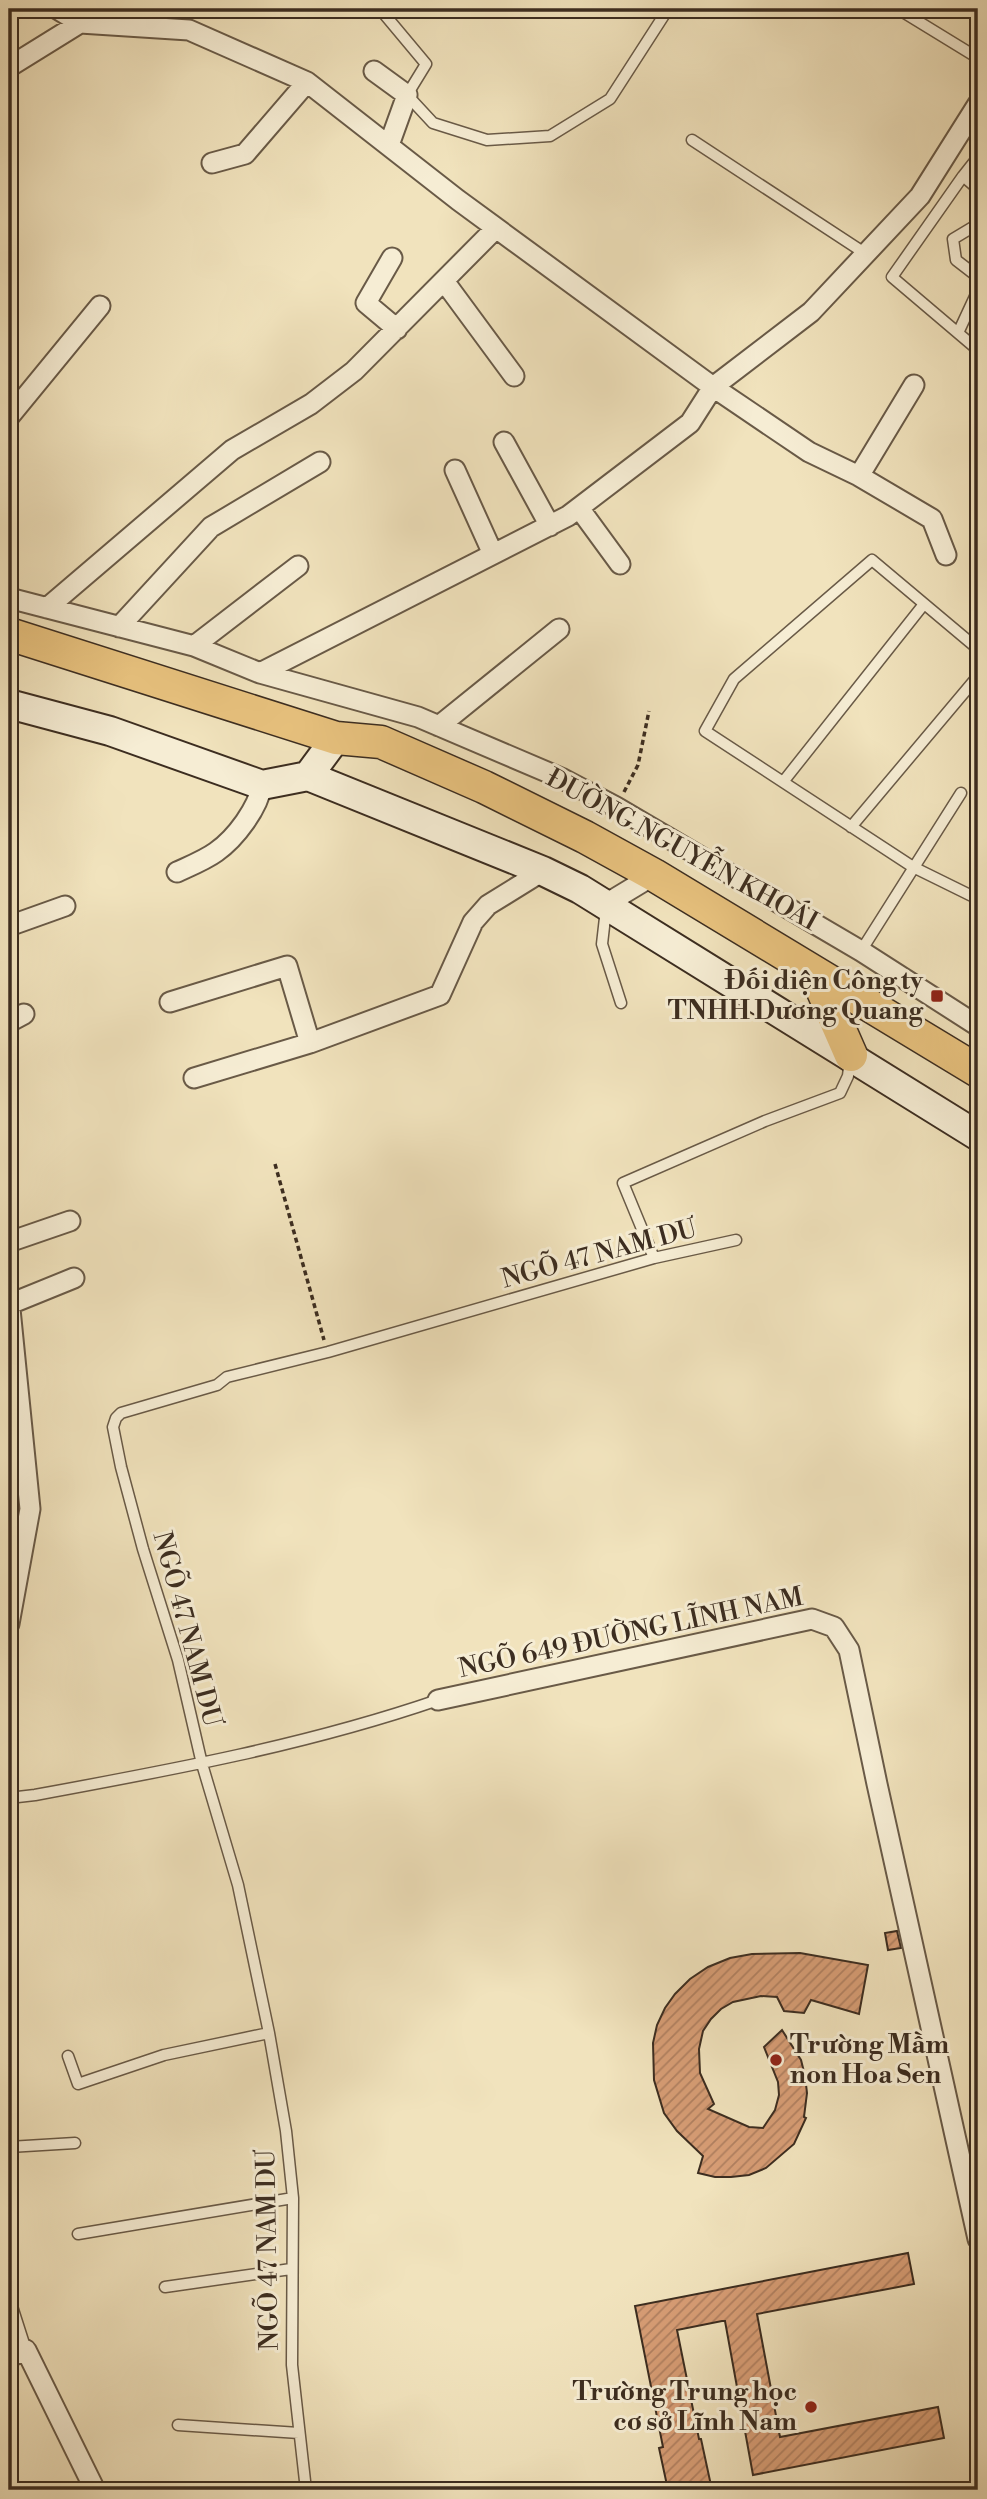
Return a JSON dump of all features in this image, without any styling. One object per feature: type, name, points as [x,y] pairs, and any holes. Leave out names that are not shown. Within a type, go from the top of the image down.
[{"type":"main road","name":"ĐƯỜNG NGUYỄN KHOÁI","points":[[9,634],[336,738],[381,742],[484,786],[585,837],[654,876],[978,1071]]},
{"type":"main road","points":[[815,973],[851,1055]]},
{"type":"street","points":[[57,9],[80,23],[189,30],[307,82],[496,228],[713,387],[809,452],[859,476],[932,519],[946,555]]},
{"type":"street","points":[[9,67],[80,23],[95,9]]},
{"type":"street","points":[[374,71],[407,95],[389,145]]},
{"type":"street","points":[[212,163],[245,153],[307,82]]},
{"type":"street","points":[[260,673],[550,526],[579,508],[690,423],[713,387],[811,313],[920,196],[978,104]]},
{"type":"street","points":[[47,608],[232,450],[311,404],[354,371],[496,228]]},
{"type":"street","points":[[392,258],[366,303],[397,329]]},
{"type":"street","points":[[444,281],[514,376]]},
{"type":"street","points":[[10,411],[100,306]]},
{"type":"street","points":[[859,476],[914,385]]},
{"type":"street","points":[[504,442],[550,526]]},
{"type":"street","points":[[119,627],[211,527],[320,462]]},
{"type":"street","points":[[455,470],[493,554]]},
{"type":"street","points":[[579,508],[620,564]]},
{"type":"street","points":[[194,646],[298,566]]},
{"type":"street","name":"ĐƯỜNG NGUYỄN KHOÁI","points":[[9,598],[194,646],[260,673],[418,717],[561,778],[616,807],[860,951],[978,1026]]},
{"type":"street","points":[[439,726],[559,629]]},
{"type":"street","points":[[9,704],[110,732],[262,785],[308,776],[543,871],[606,904],[978,1136]]},
{"type":"street","points":[[308,776],[336,738]]},
{"type":"street","points":[[177,872],[217,851],[244,822],[260,799],[262,785]]},
{"type":"street","points":[[194,1078],[310,1043],[440,995],[473,922],[488,905],[543,871]]},
{"type":"street","points":[[606,904],[654,876]]},
{"type":"street","points":[[9,926],[65,906]]},
{"type":"street","points":[[170,1002],[287,966],[310,1043]]},
{"type":"street","points":[[9,1242],[70,1221]]},
{"type":"street","points":[[9,1624],[30,1509],[15,1410],[9,1301],[74,1278]]},
{"type":"street","name":"NGÕ 649 ĐƯỜNG LĨNH NAM","points":[[438,1700],[812,1619],[834,1627],[849,1650],[978,2239]]},
{"type":"street","points":[[18,2353],[95,2490]]},
{"type":"lane","points":[[380,9],[426,64],[407,95],[433,124],[486,140],[550,136],[610,99],[668,9]]},
{"type":"lane","points":[[898,9],[978,58]]},
{"type":"lane","points":[[692,141],[866,254]]},
{"type":"lane","points":[[977,346],[892,277],[978,157]]},
{"type":"lane","points":[[963,176],[978,189]]},
{"type":"lane","points":[[978,224],[953,239],[956,260],[978,277]]},
{"type":"lane","points":[[958,333],[978,290]]},
{"type":"lane","points":[[978,649],[872,560],[734,680],[705,731],[914,867],[978,899]]},
{"type":"lane","points":[[783,782],[924,604]]},
{"type":"lane","points":[[851,827],[978,676]]},
{"type":"lane","points":[[860,951],[961,793]]},
{"type":"lane","points":[[606,904],[602,944],[621,1003]]},
{"type":"lane","points":[[654,1258],[623,1183],[765,1121],[840,1093],[848,1076],[851,1055]]},
{"type":"lane","name":"NGÕ 47 NAM DƯ","points":[[306,2490],[292,2365],[293,2198],[286,2131],[269,2033],[238,1885],[202,1764],[178,1660],[143,1549],[113,1427],[116,1418],[121,1413],[217,1385],[227,1377],[328,1352],[654,1258],[736,1240]]},
{"type":"lane","points":[[9,1798],[202,1764],[370,1723],[438,1700]]},
{"type":"lane","points":[[68,2056],[78,2084],[163,2055],[269,2033]]},
{"type":"lane","points":[[9,2147],[75,2143]]},
{"type":"lane","points":[[78,2234],[293,2198]]},
{"type":"lane","points":[[165,2287],[291,2269]]},
{"type":"lane","points":[[9,2297],[18,2353]]},
{"type":"lane","points":[[178,2425],[299,2433]]},
{"type":"path","points":[[616,807],[638,765],[649,711]]},
{"type":"path","points":[[275,1164],[328,1352]]},
{"type":"green space","points":[[9,1405],[21,1501],[9,1558]]},
{"type":"building","points":[[897,1931],[901,1948],[888,1950],[885,1933]]},
{"type":"building","points":[[800,1953],[868,1965],[859,2014],[811,2000],[804,2013],[784,2011],[777,1997],[761,1996],[733,2002],[721,2009],[703,2031],[699,2049],[700,2073],[714,2104],[708,2109],[749,2127],[763,2128],[775,2110],[779,2095],[778,2082],[764,2047],[782,2030],[801,2060],[807,2093],[806,2118],[794,2144],[766,2168],[749,2175],[731,2177],[698,2173],[703,2156],[677,2131],[664,2113],[654,2080],[653,2043],[657,2025],[675,1994],[690,1979],[708,1967],[730,1958],[752,1954]]},
{"type":"building","points":[[908,2253],[914,2284],[757,2314],[780,2437],[938,2407],[944,2438],[753,2475],[725,2321],[722,2321],[677,2330],[712,2490],[668,2490],[659,2448],[663,2447],[635,2306]]},
{"type":"place","name":"Đối diện Công ty TNHH Dương Quang","points":[[937,996]]},
{"type":"place","name":"Trường Mầm non Hoa Sen","points":[[776,2060]]},
{"type":"place","name":"Trường Trung học cơ sở Lĩnh Nam","points":[[811,2407]]}]
